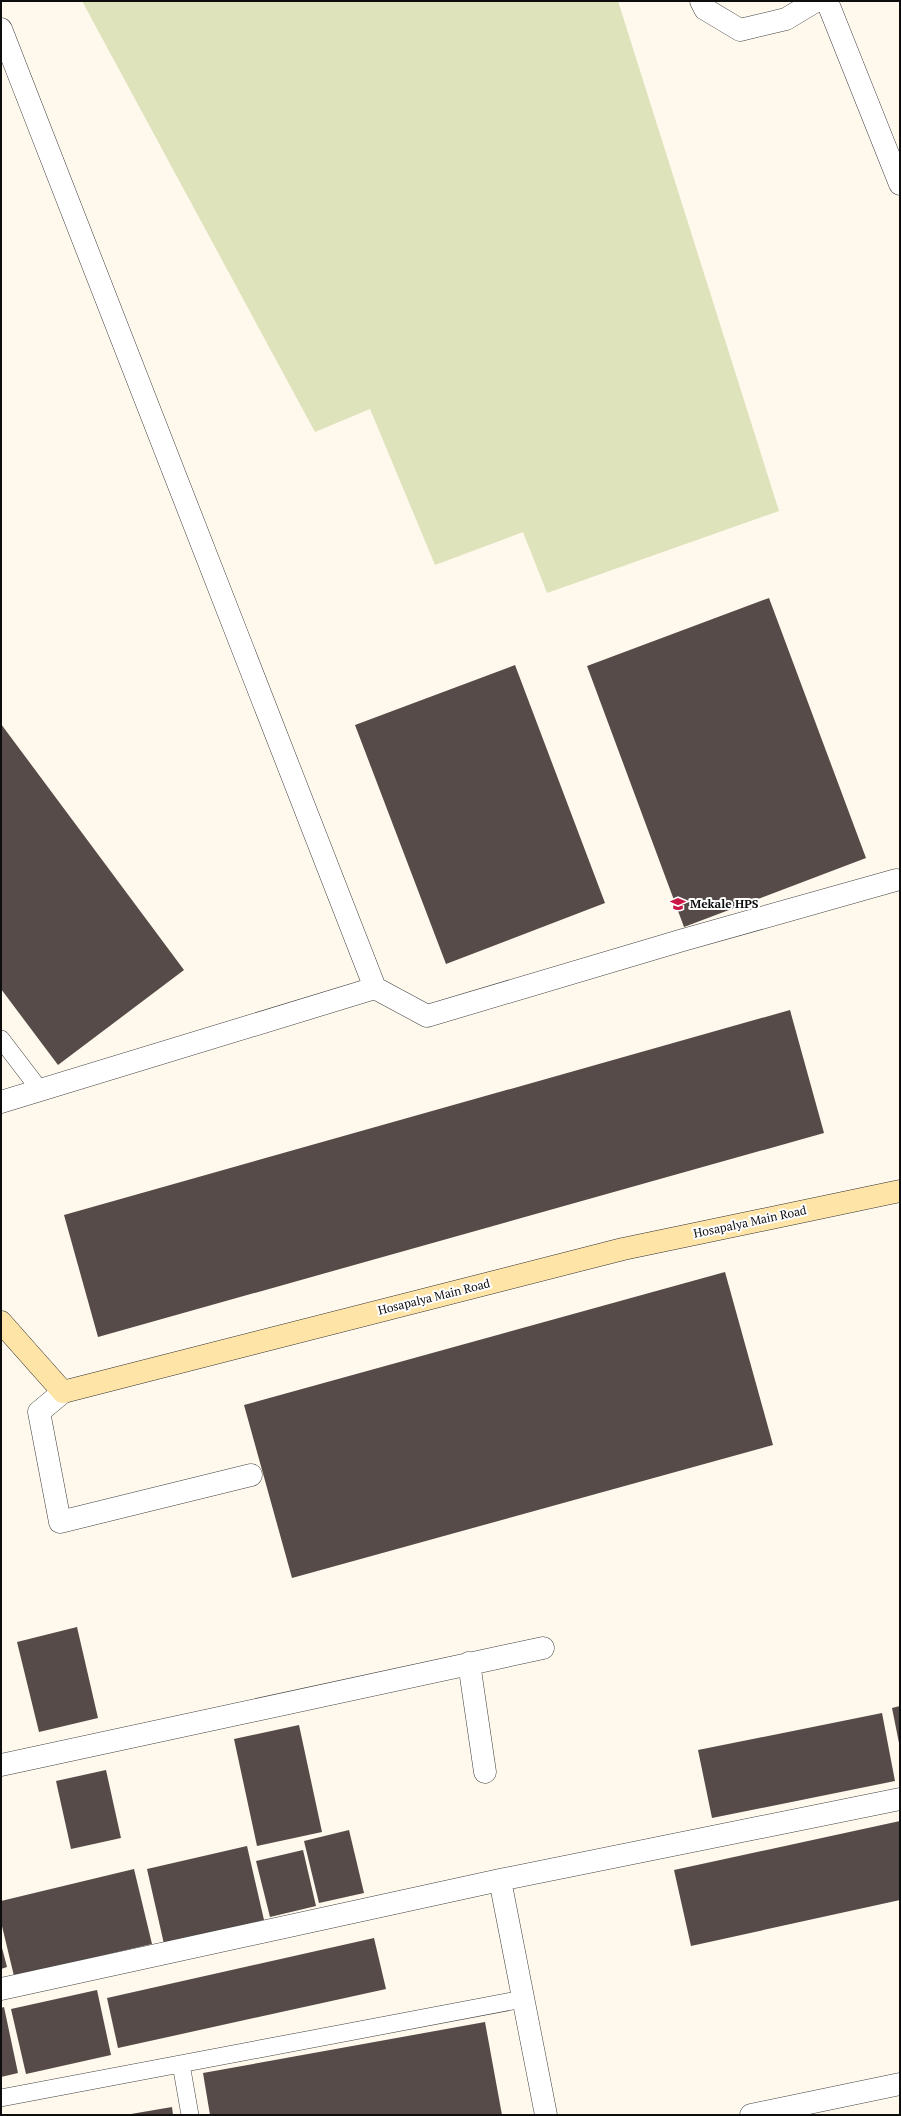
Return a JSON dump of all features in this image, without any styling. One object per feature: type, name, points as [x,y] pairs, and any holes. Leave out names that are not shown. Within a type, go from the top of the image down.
[{"type":"street","points":[[701,1],[705,9],[740,30],[786,19],[816,1]]},
{"type":"street","points":[[827,1],[900,184]]},
{"type":"street","points":[[1,29],[375,988],[427,1016],[683,940],[896,880]]},
{"type":"street","points":[[1,1102],[375,988]]},
{"type":"street","name":"Hosapalya Main Road","points":[[63,1392],[623,1249],[900,1191]]},
{"type":"street","points":[[1,1322],[63,1392],[39,1412],[60,1522],[251,1475]]},
{"type":"street","points":[[1,1765],[543,1648]]},
{"type":"street","points":[[469,1663],[485,1772]]},
{"type":"street","points":[[1,1989],[500,1880],[900,1799]]},
{"type":"street","points":[[500,1880],[546,2115]]},
{"type":"street","points":[[751,2115],[900,2084]]},
{"type":"lane","points":[[1,1039],[40,1090]]},
{"type":"lane","points":[[1,2098],[523,1999]]},
{"type":"lane","points":[[181,2064],[190,2115]]},
{"type":"green space","points":[[82,1],[618,1],[779,511],[547,593],[523,532],[435,565],[370,409],[315,432]]},
{"type":"building","points":[[769,598],[866,858],[684,927],[587,666]]},
{"type":"building","points":[[515,665],[605,903],[446,964],[355,725]]},
{"type":"building","points":[[1,724],[184,970],[58,1065],[1,989]]},
{"type":"building","points":[[790,1010],[824,1133],[98,1337],[64,1215]]},
{"type":"building","points":[[725,1272],[773,1445],[292,1578],[244,1405]]},
{"type":"building","points":[[77,1627],[98,1718],[39,1732],[17,1642]]},
{"type":"building","points":[[900,1706],[900,1743],[899,1743],[892,1708]]},
{"type":"building","points":[[882,1713],[895,1781],[712,1818],[698,1750]]},
{"type":"building","points":[[299,1725],[322,1832],[257,1846],[234,1739]]},
{"type":"building","points":[[106,1770],[121,1838],[71,1849],[56,1781]]},
{"type":"building","points":[[900,1821],[900,1900],[691,1946],[674,1870]]},
{"type":"building","points":[[349,1830],[364,1893],[319,1903],[304,1841]]},
{"type":"building","points":[[247,1846],[264,1920],[164,1944],[147,1869]]},
{"type":"building","points":[[303,1850],[316,1906],[270,1917],[256,1861]]},
{"type":"building","points":[[134,1869],[152,1944],[14,1976],[1,1922],[1,1901]]},
{"type":"building","points":[[374,1938],[386,1989],[118,2048],[107,1998]]},
{"type":"building","points":[[1,1944],[7,1967],[1,1969]]},
{"type":"building","points":[[97,1990],[111,2055],[26,2074],[11,2009]]},
{"type":"building","points":[[4,2007],[18,2073],[1,2077],[1,2008]]},
{"type":"building","points":[[485,2022],[502,2115],[210,2115],[203,2073]]},
{"type":"building","points":[[172,2107],[173,2115],[131,2115],[131,2114]]},
{"type":"place","name":"Mekale HPS","points":[[678,904]]}]
